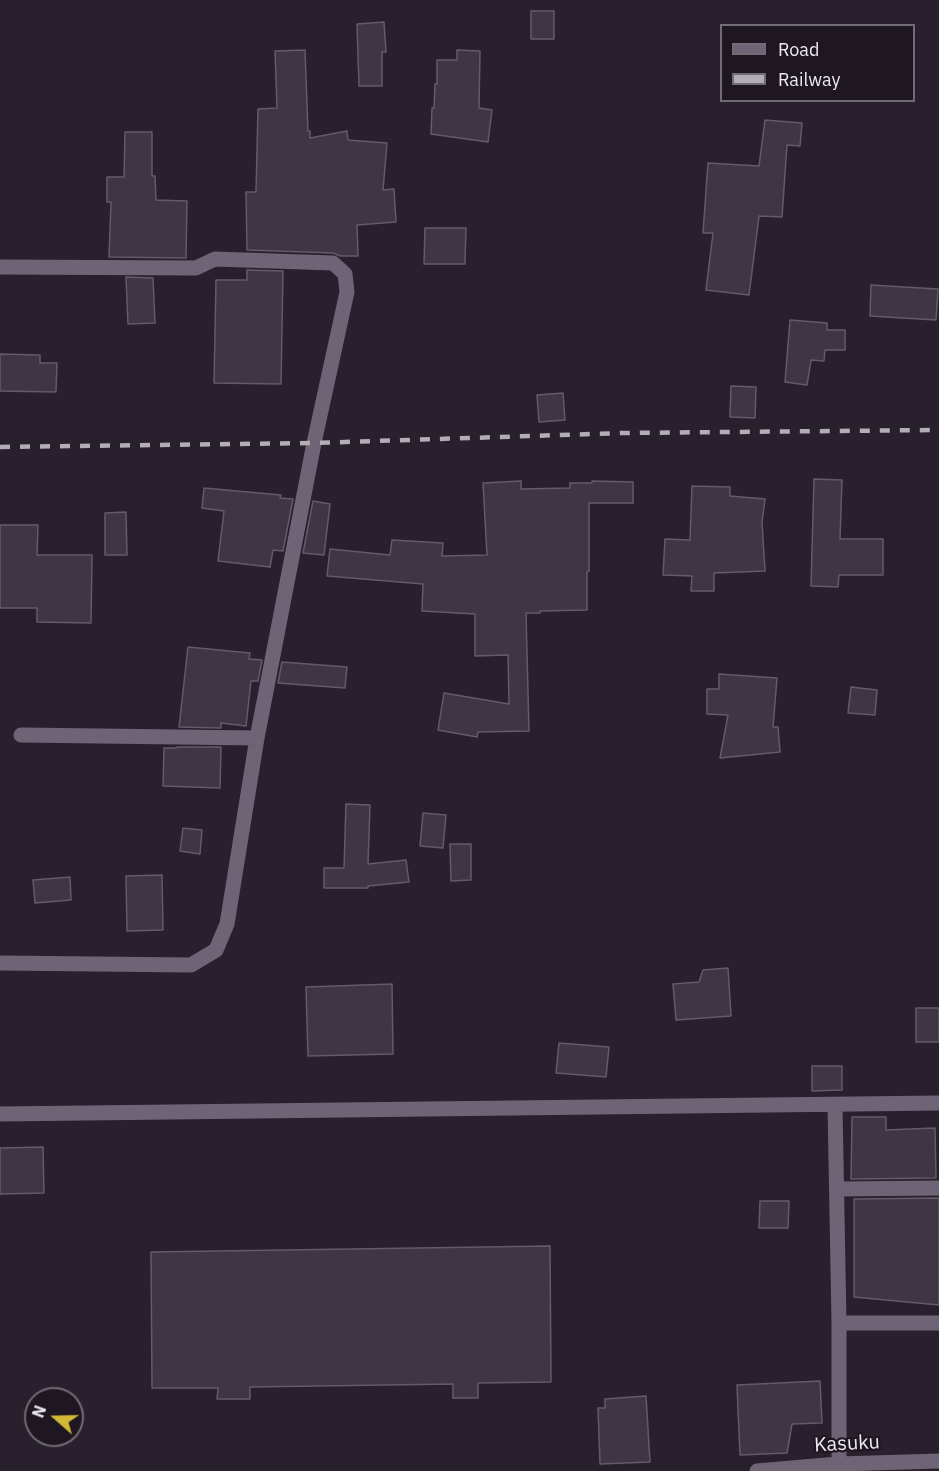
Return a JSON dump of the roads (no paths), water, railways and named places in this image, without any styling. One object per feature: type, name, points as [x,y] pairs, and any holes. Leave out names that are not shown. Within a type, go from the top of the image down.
[{"type":"street","points":[[0,267],[196,268],[215,259],[333,263],[345,274],[347,292],[314,442],[257,738],[226,924],[216,950],[191,965],[0,963]]},
{"type":"street","points":[[21,735],[257,738]]},
{"type":"street","points":[[0,1113],[939,1103]]},
{"type":"street","points":[[835,1105],[839,1323],[838,1468]]},
{"type":"street","points":[[837,1190],[939,1188]]},
{"type":"street","points":[[839,1323],[939,1323]]},
{"type":"street","name":"Kasuku","points":[[758,1471],[939,1461]]},
{"type":"railway","points":[[0,447],[314,443],[623,433],[939,430]]}]
